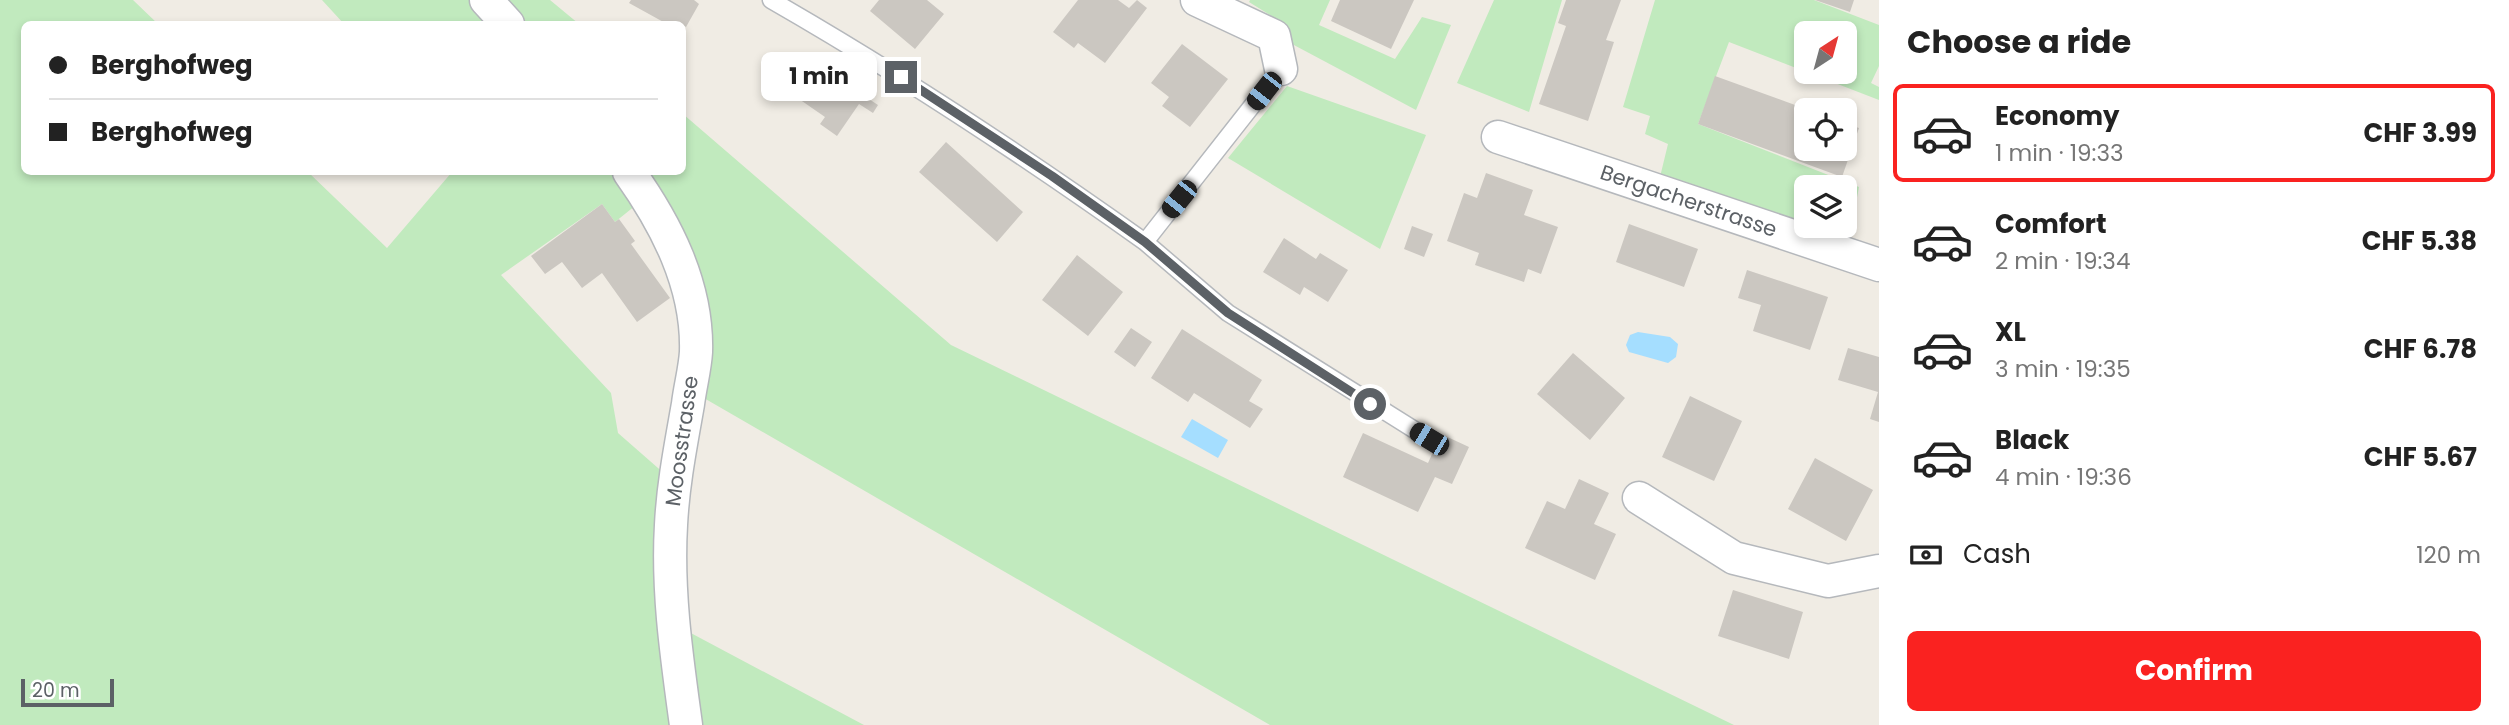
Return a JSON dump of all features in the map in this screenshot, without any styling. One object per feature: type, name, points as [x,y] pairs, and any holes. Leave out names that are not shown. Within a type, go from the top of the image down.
[{"type":"street","points":[[486,0],[505,21]]},
{"type":"street","points":[[1197,0],[1274,36],[1281,69]]},
{"type":"street","name":"Bergacherstrasse","points":[[1498,137],[1879,265]]},
{"type":"street","name":"Moosstrasse","points":[[630,175],[647,197],[671,240],[691,294],[696,351],[674,482],[670,526],[672,623],[686,725]]},
{"type":"street","points":[[1639,498],[1734,558],[1828,581],[1879,571]]},
{"type":"lane","points":[[771,0],[864,53],[1052,176],[1145,242],[1228,313],[1429,439]]},
{"type":"lane","points":[[1145,242],[1281,69]]},
{"type":"green space","points":[[0,0],[133,0],[155,21],[21,21],[21,175],[311,175],[387,248],[449,175],[686,175],[686,117],[951,345],[1734,725],[1270,725],[690,390],[696,351],[646,197],[615,222],[602,204],[501,275],[611,393],[618,433],[674,482],[672,623],[864,725],[0,725]]},
{"type":"green space","points":[[322,0],[550,0],[575,21],[341,21]]},
{"type":"green space","points":[[1330,0],[1319,25],[1395,59],[1422,17],[1451,25],[1416,110],[1292,44],[1286,25],[1249,2]]},
{"type":"green space","points":[[1494,0],[1562,0],[1529,112],[1457,83]]},
{"type":"green space","points":[[1655,0],[1814,0],[1879,25],[1879,66],[1871,83],[1879,87],[1879,100],[1838,84],[1857,84],[1857,21],[1794,21],[1794,67],[1729,42],[1698,124],[1828,175],[1794,175],[1794,225],[1660,177],[1668,144],[1645,134],[1650,116],[1623,107]]},
{"type":"green space","points":[[1287,86],[1426,135],[1380,249],[1228,158]]},
{"type":"green space","points":[[1831,238],[1849,238],[1848,244]]},
{"type":"water","points":[[1638,332],[1670,337],[1678,344],[1676,357],[1668,363],[1629,352],[1626,345],[1630,335]]},
{"type":"water","points":[[1192,419],[1228,440],[1218,458],[1181,437]]},
{"type":"building","points":[[631,0],[694,0],[699,4],[686,27],[686,21],[662,21],[629,3]]},
{"type":"building","points":[[879,0],[927,0],[944,14],[915,49],[870,11]]},
{"type":"building","points":[[1078,0],[1118,0],[1129,8],[1137,0],[1147,8],[1105,63],[1078,43],[1074,48],[1053,32]]},
{"type":"building","points":[[1340,0],[1414,0],[1391,49],[1331,21]]},
{"type":"building","points":[[1566,0],[1621,0],[1606,40],[1614,42],[1588,121],[1539,104],[1566,26],[1558,23]]},
{"type":"building","points":[[1815,0],[1854,0],[1850,12]]},
{"type":"building","points":[[1182,44],[1228,79],[1190,127],[1162,106],[1169,97],[1151,83]]},
{"type":"building","points":[[807,58],[878,105],[873,113],[859,104],[837,136],[820,124],[825,117],[786,90]]},
{"type":"building","points":[[1715,76],[1794,105],[1794,159],[1698,124]]},
{"type":"building","points":[[946,142],[1023,212],[997,242],[919,172]]},
{"type":"building","points":[[1799,161],[1848,161],[1843,175]]},
{"type":"building","points":[[1486,173],[1533,190],[1524,215],[1558,227],[1541,274],[1528,269],[1524,282],[1475,265],[1479,253],[1447,241],[1464,193],[1477,198]]},
{"type":"building","points":[[602,204],[615,222],[619,219],[635,241],[631,244],[670,298],[637,322],[602,273],[582,288],[562,262],[545,274],[531,256]]},
{"type":"building","points":[[1629,224],[1698,249],[1684,287],[1616,262]]},
{"type":"building","points":[[1412,226],[1433,234],[1424,257],[1404,249]]},
{"type":"building","points":[[1284,238],[1316,259],[1320,253],[1348,270],[1328,302],[1304,287],[1300,295],[1263,272]]},
{"type":"building","points":[[1077,255],[1123,292],[1088,336],[1042,300]]},
{"type":"building","points":[[1747,270],[1828,297],[1810,350],[1753,331],[1761,305],[1738,298]]},
{"type":"building","points":[[1131,328],[1152,342],[1135,367],[1114,352]]},
{"type":"building","points":[[1182,329],[1262,380],[1249,401],[1263,409],[1250,428],[1194,393],[1188,402],[1151,378]]},
{"type":"building","points":[[1848,348],[1879,357],[1879,422],[1870,419],[1878,392],[1838,380]]},
{"type":"building","points":[[1573,353],[1625,398],[1590,440],[1537,394]]},
{"type":"building","points":[[1690,396],[1742,421],[1714,481],[1662,457]]},
{"type":"building","points":[[1363,433],[1428,463],[1441,434],[1469,447],[1452,484],[1435,477],[1418,512],[1343,477]]},
{"type":"building","points":[[1815,458],[1873,490],[1846,541],[1788,509]]},
{"type":"building","points":[[1579,479],[1609,493],[1594,524],[1616,534],[1595,580],[1525,548],[1547,501],[1565,509]]},
{"type":"building","points":[[1733,590],[1803,612],[1789,659],[1718,636]]},
{"type":"route","points":[[901,77],[1052,176],[1145,242],[1228,313],[1370,404]]}]
